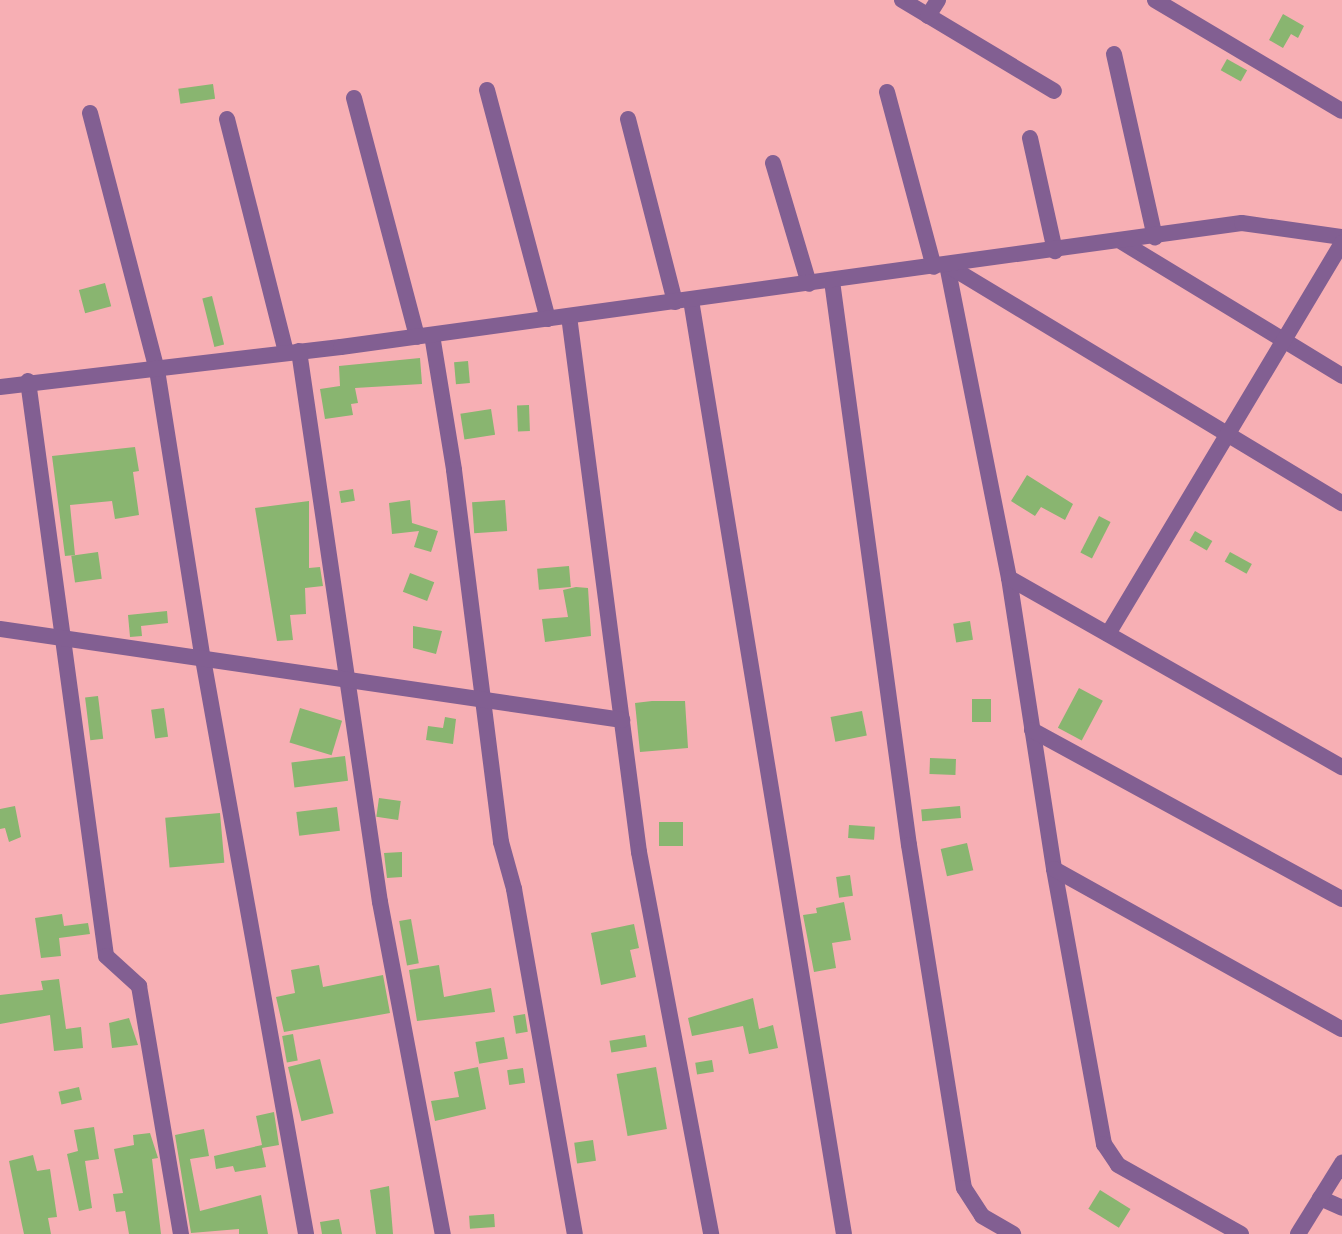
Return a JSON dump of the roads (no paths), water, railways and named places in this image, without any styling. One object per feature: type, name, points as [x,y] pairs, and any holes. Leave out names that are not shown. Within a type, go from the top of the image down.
[{"type":"street","points":[[902,0],[1054,91]]},
{"type":"street","points":[[928,16],[938,0]]},
{"type":"street","points":[[1155,0],[1342,111]]},
{"type":"street","points":[[1114,54],[1155,237]]},
{"type":"street","points":[[487,90],[548,319]]},
{"type":"street","points":[[887,92],[941,266],[1009,578],[1095,1113],[1104,1143],[1118,1165],[1241,1234]]},
{"type":"street","points":[[354,98],[424,336],[484,703],[501,842],[514,889],[575,1234]]},
{"type":"street","points":[[90,113],[157,370],[203,659],[306,1234]]},
{"type":"street","points":[[227,119],[292,352],[349,681],[380,902],[443,1234]]},
{"type":"street","points":[[628,119],[683,301],[844,1234]]},
{"type":"street","points":[[1030,138],[1055,251]]},
{"type":"street","points":[[773,163],[809,284]]},
{"type":"street","points":[[0,387],[27,381],[157,370],[424,336],[1122,242],[1241,223],[1342,240],[1285,341],[1108,634]]},
{"type":"street","points":[[1122,242],[1342,376]]},
{"type":"street","points":[[941,266],[1342,503]]},
{"type":"street","points":[[832,281],[909,845],[964,1188],[982,1216],[1013,1234]]},
{"type":"street","points":[[569,316],[639,852],[711,1234]]},
{"type":"street","points":[[27,381],[106,956],[139,986],[181,1234]]},
{"type":"street","points":[[1009,578],[1342,767]]},
{"type":"street","points":[[0,629],[484,703],[622,720]]},
{"type":"street","points":[[1032,730],[1342,899]]},
{"type":"street","points":[[1054,869],[1342,1029]]},
{"type":"street","points":[[1298,1234],[1342,1163]]},
{"type":"street","points":[[1321,1198],[1342,1208]]}]
